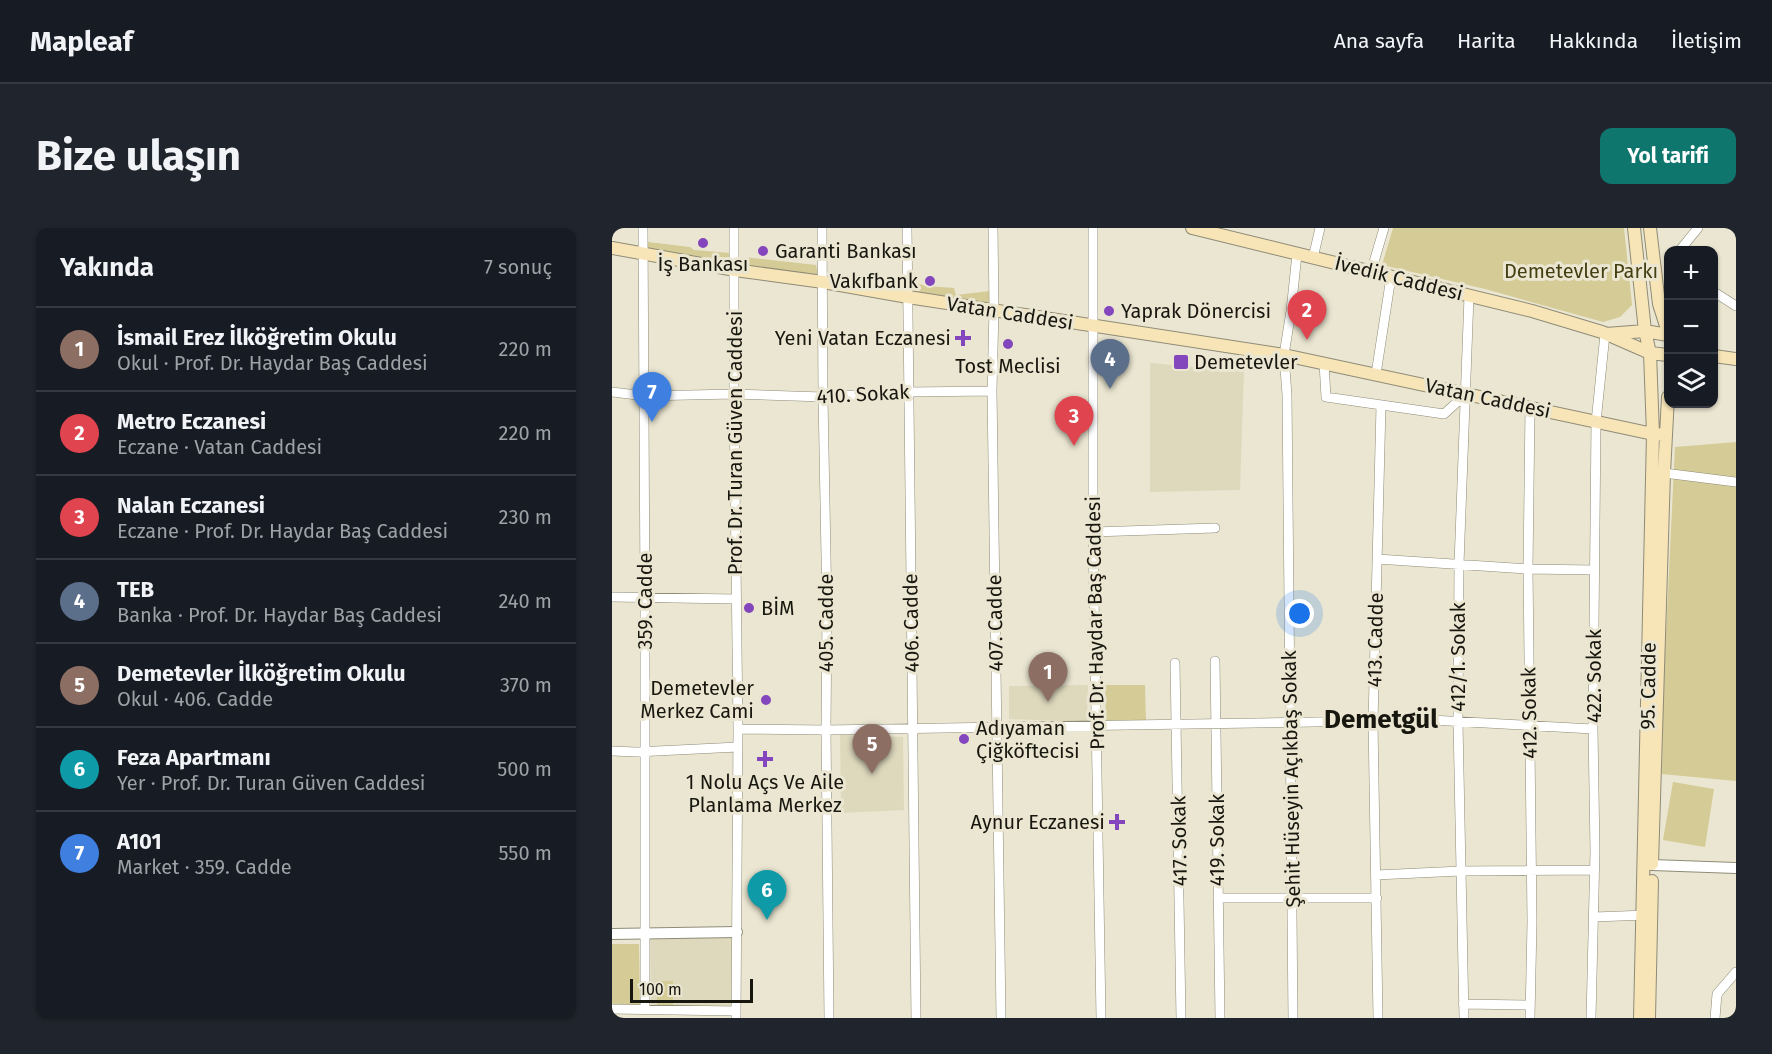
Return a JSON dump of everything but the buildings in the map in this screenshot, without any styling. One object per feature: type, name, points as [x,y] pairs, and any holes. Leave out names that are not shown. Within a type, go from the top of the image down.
[{"type":"main road","name":"İvedik Caddesi","points":[[1192,228],[1532,311],[1605,334],[1650,353],[1664,355]]},
{"type":"main road","points":[[1634,228],[1645,331],[1650,353]]},
{"type":"main road","points":[[1650,228],[1659,304],[1664,321]]},
{"type":"main road","name":"Vatan Caddesi","points":[[612,249],[1284,355],[1465,395],[1666,435]]},
{"type":"main road","name":"İvedik Caddesi","points":[[1605,334],[1645,331],[1664,333]]},
{"type":"main road","name":"95. Cadde","points":[[1649,1018],[1647,915],[1653,434],[1650,353]]},
{"type":"main road","points":[[1718,357],[1736,359]]},
{"type":"main road","name":"95. Cadde","points":[[1648,865],[1667,408]]},
{"type":"main road","name":"95. Cadde","points":[[1640,1018],[1647,915]]},
{"type":"street","name":"359. Cadde","points":[[643,228],[645,1009]]},
{"type":"street","name":"Prof. Dr. Turan Güven Caddesi","points":[[734,228],[738,729],[736,1014]]},
{"type":"street","name":"405. Cadde","points":[[822,228],[829,1018]]},
{"type":"street","name":"406. Cadde","points":[[907,228],[916,1018]]},
{"type":"street","name":"407. Cadde","points":[[993,228],[992,391],[1001,1018]]},
{"type":"street","name":"Prof. Dr. Haydar Baş Caddesi","points":[[1093,228],[1093,532],[1101,1018]]},
{"type":"street","points":[[1313,258],[1320,228]]},
{"type":"street","points":[[1371,272],[1384,228]]},
{"type":"street","points":[[1683,246],[1698,228]]},
{"type":"street","name":"Şehit Hüseyin Açıkbaş Sokak","points":[[1293,1018],[1287,395],[1284,355],[1292,311],[1297,254]]},
{"type":"street","points":[[1376,374],[1391,277]]},
{"type":"street","points":[[1718,295],[1736,306]]},
{"type":"street","name":"412/1. Sokak","points":[[1464,1018],[1458,722],[1459,564],[1469,296]]},
{"type":"street","name":"422. Sokak","points":[[1591,1018],[1595,870],[1593,729],[1596,422],[1605,334]]},
{"type":"street","points":[[1324,363],[1326,397],[1444,414],[1465,395]]},
{"type":"street","name":"410. Sokak","points":[[612,392],[645,396],[734,394],[823,397],[908,392],[992,391]]},
{"type":"street","name":"413. Cadde","points":[[1378,1018],[1373,722],[1381,406]]},
{"type":"street","name":"412. Sokak","points":[[1530,408],[1528,569],[1530,1018]]},
{"type":"street","points":[[1664,473],[1736,482]]},
{"type":"street","points":[[1093,532],[1215,528]]},
{"type":"street","points":[[1377,559],[1528,569],[1594,570]]},
{"type":"street","points":[[612,597],[736,599]]},
{"type":"street","name":"419. Sokak","points":[[1215,661],[1220,1018]]},
{"type":"street","name":"417. Sokak","points":[[1175,663],[1181,1018]]},
{"type":"street","points":[[738,729],[1177,726],[1431,720],[1593,729]]},
{"type":"street","points":[[612,751],[646,752],[738,747]]},
{"type":"street","points":[[1648,865],[1736,868]]},
{"type":"street","points":[[1376,875],[1461,871],[1595,870]]},
{"type":"street","points":[[1218,898],[1377,898]]},
{"type":"street","points":[[1594,916],[1647,915]]},
{"type":"street","points":[[612,934],[737,932]]},
{"type":"street","points":[[1715,1018],[1717,994],[1736,972]]},
{"type":"street","points":[[1463,1004],[1530,1005]]},
{"type":"street","points":[[612,1009],[736,1014]]},
{"type":"shaded area","points":[[1150,363],[1244,371],[1240,490],[1150,492]]},
{"type":"shaded area","points":[[1088,685],[1087,722],[1009,719],[1009,686]]},
{"type":"shaded area","points":[[840,735],[903,737],[904,810],[841,813]]},
{"type":"shaded area","points":[[732,934],[733,1008],[651,1005],[650,937]]},
{"type":"green space","name":"Demetevler Parkı","points":[[1393,228],[1624,228],[1632,305],[1620,317],[1603,322],[1485,289],[1382,265]]},
{"type":"green space","points":[[648,242],[690,247],[694,250],[730,253],[732,266],[648,250]]},
{"type":"green space","points":[[743,257],[816,265],[819,278],[743,268]]},
{"type":"green space","points":[[825,274],[853,277],[900,276],[900,292],[826,280]]},
{"type":"green space","points":[[912,282],[926,286],[954,288],[956,295],[990,291],[991,305],[912,295]]},
{"type":"green space","points":[[1736,442],[1736,781],[1662,774],[1663,695],[1675,447]]},
{"type":"green space","points":[[1105,685],[1145,685],[1146,723],[1106,722]]},
{"type":"green space","points":[[1673,782],[1714,789],[1705,847],[1663,840]]},
{"type":"green space","points":[[612,944],[639,944],[640,1006],[612,1005]]},
{"type":"green space","points":[[657,981],[673,981],[673,1005],[657,1005]]},
{"type":"place","name":"İş Bankası","points":[[703,243]]},
{"type":"place","name":"Garanti Bankası","points":[[763,251]]},
{"type":"place","name":"Vakıfbank","points":[[930,281]]},
{"type":"place","name":"Yaprak Dönercisi","points":[[1109,311]]},
{"type":"place","name":"Yeni Vatan Eczanesi","points":[[963,338]]},
{"type":"place","name":"Metro Eczanesi","points":[[1307,340]]},
{"type":"place","name":"Tost Meclisi","points":[[1008,344]]},
{"type":"place","name":"Demetevler","points":[[1181,362]]},
{"type":"place","name":"TEB","points":[[1110,389]]},
{"type":"place","name":"A101","points":[[652,422]]},
{"type":"place","name":"Nalan Eczanesi","points":[[1074,446]]},
{"type":"place","name":"BİM","points":[[749,608]]},
{"type":"place","name":"Demetevler Merkez Cami","points":[[766,700]]},
{"type":"place","name":"İsmail Erez İlköğretim Okulu","points":[[1048,702]]},
{"type":"place","name":"Adıyaman Çiğköftecisi","points":[[964,739]]},
{"type":"place","name":"1 Nolu Açs Ve Aile Planlama Merkez","points":[[765,759]]},
{"type":"place","name":"Demetevler İlköğretim Okulu","points":[[872,774]]},
{"type":"place","name":"Aynur Eczanesi","points":[[1117,822]]},
{"type":"place","name":"Feza Apartmanı","points":[[767,920]]},
{"type":"district","name":"Demetgül","points":[[1381,719]]}]
